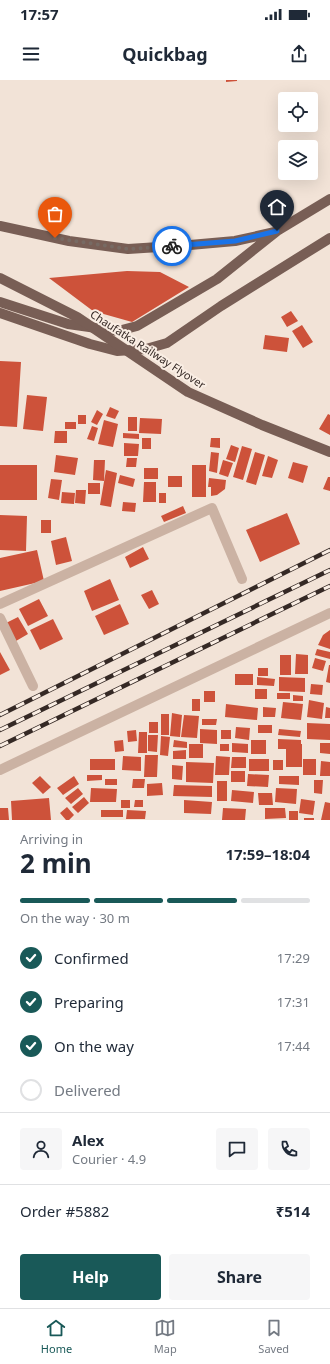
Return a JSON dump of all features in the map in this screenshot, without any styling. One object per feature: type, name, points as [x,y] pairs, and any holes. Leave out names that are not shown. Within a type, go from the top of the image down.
[{"type":"main road","points":[[0,302],[68,324],[118,332],[137,326],[217,280],[277,231],[330,199]]},
{"type":"main road","points":[[0,226],[69,241],[128,249],[235,241],[277,231]]},
{"type":"main road","points":[[0,313],[90,344],[117,351],[146,349],[167,343],[221,306],[330,238]]},
{"type":"main road","name":"Chaufatka Railway Flyover","points":[[0,278],[77,317],[188,392],[262,425],[330,452]]},
{"type":"street","points":[[0,604],[212,508],[242,579]]},
{"type":"street","points":[[0,770],[330,613]]},
{"type":"street","points":[[0,618],[33,686]]},
{"type":"building","points":[[226,80],[237,80],[237,81],[226,82]]},
{"type":"building","points":[[127,271],[160,272],[189,287],[132,322],[93,311],[49,278]]},
{"type":"building","points":[[291,311],[298,321],[287,327],[281,317]]},
{"type":"building","points":[[302,325],[313,342],[303,348],[292,331]]},
{"type":"building","points":[[265,335],[289,338],[287,352],[263,349]]},
{"type":"building","points":[[0,361],[21,362],[17,427],[0,426]]},
{"type":"building","points":[[27,395],[47,397],[43,431],[23,429]]},
{"type":"building","points":[[110,407],[119,411],[115,419],[106,416]]},
{"type":"building","points":[[97,410],[103,414],[97,425],[91,422]]},
{"type":"building","points":[[328,414],[330,415],[330,435],[319,429]]},
{"type":"building","points":[[78,415],[86,415],[86,424],[78,424]]},
{"type":"building","points":[[128,417],[137,417],[137,431],[128,431]]},
{"type":"building","points":[[140,418],[162,419],[161,434],[139,433]]},
{"type":"building","points":[[104,420],[118,424],[113,447],[98,444]]},
{"type":"building","points":[[65,422],[76,422],[76,429],[65,429]]},
{"type":"building","points":[[92,426],[98,428],[94,441],[87,439]]},
{"type":"building","points":[[55,431],[67,431],[67,443],[54,443]]},
{"type":"building","points":[[123,433],[139,434],[139,439],[123,438]]},
{"type":"building","points":[[142,438],[151,438],[151,449],[142,449]]},
{"type":"building","points":[[211,438],[220,438],[220,448],[210,447]]},
{"type":"building","points":[[124,443],[139,444],[138,456],[124,456]]},
{"type":"building","points":[[231,445],[239,448],[235,462],[226,459]]},
{"type":"building","points":[[242,446],[252,449],[243,480],[233,477]]},
{"type":"building","points":[[211,452],[219,453],[217,473],[209,471]]},
{"type":"building","points":[[255,452],[265,455],[256,485],[246,482]]},
{"type":"building","points":[[56,455],[78,458],[75,475],[54,472]]},
{"type":"building","points":[[268,456],[278,460],[272,478],[262,476]]},
{"type":"building","points":[[127,458],[137,458],[136,467],[126,467]]},
{"type":"building","points":[[94,460],[105,460],[104,481],[93,480]]},
{"type":"building","points":[[223,460],[233,463],[228,477],[219,474]]},
{"type":"building","points":[[293,462],[308,466],[303,483],[288,478]]},
{"type":"building","points":[[0,465],[37,465],[37,500],[0,500]]},
{"type":"building","points":[[192,465],[206,465],[206,497],[192,497]]},
{"type":"building","points":[[144,468],[158,468],[158,479],[144,479]]},
{"type":"building","points":[[106,470],[117,473],[111,507],[100,505]]},
{"type":"building","points":[[120,475],[135,479],[133,487],[118,483]]},
{"type":"building","points":[[168,476],[182,476],[182,487],[168,487]]},
{"type":"building","points":[[328,477],[330,477],[330,491],[323,489]]},
{"type":"building","points":[[209,478],[226,480],[225,489],[217,495],[211,496],[211,487],[208,487]]},
{"type":"building","points":[[51,479],[62,480],[59,500],[48,498]]},
{"type":"building","points":[[144,482],[156,482],[156,502],[143,502]]},
{"type":"building","points":[[88,483],[100,483],[100,494],[88,494]]},
{"type":"building","points":[[76,490],[86,490],[85,504],[75,503]]},
{"type":"building","points":[[62,492],[75,493],[74,504],[61,503]]},
{"type":"building","points":[[159,493],[166,493],[166,503],[159,503]]},
{"type":"building","points":[[123,502],[136,503],[135,512],[122,511]]},
{"type":"building","points":[[183,506],[186,513],[164,522],[161,516]]},
{"type":"building","points":[[287,513],[300,544],[260,562],[246,530]]},
{"type":"building","points":[[0,515],[27,516],[26,551],[0,550]]},
{"type":"building","points":[[41,520],[51,520],[51,533],[41,533]]},
{"type":"building","points":[[66,537],[72,561],[56,565],[51,541]]},
{"type":"building","points":[[143,547],[149,559],[130,568],[125,557]]},
{"type":"building","points":[[37,550],[44,581],[0,591],[0,558]]},
{"type":"building","points":[[110,579],[119,600],[92,611],[84,591]]},
{"type":"building","points":[[152,590],[159,604],[149,609],[141,595]]},
{"type":"building","points":[[39,599],[48,616],[28,626],[19,609]]},
{"type":"building","points":[[120,604],[129,624],[104,635],[95,616]]},
{"type":"building","points":[[18,617],[28,634],[16,641],[6,623]]},
{"type":"building","points":[[53,619],[63,639],[40,650],[30,630]]},
{"type":"building","points":[[330,630],[330,649],[318,645],[323,635]]},
{"type":"building","points":[[317,649],[330,652],[330,659],[315,655]]},
{"type":"building","points":[[0,652],[10,670],[0,675]]},
{"type":"building","points":[[296,654],[308,655],[308,674],[295,674]]},
{"type":"building","points":[[280,655],[291,655],[291,675],[280,675]]},
{"type":"building","points":[[315,658],[326,661],[323,671],[312,668]]},
{"type":"building","points":[[330,665],[330,683],[326,682]]},
{"type":"building","points":[[258,668],[268,668],[268,676],[258,676]]},
{"type":"building","points":[[235,674],[253,674],[253,685],[235,685]]},
{"type":"building","points":[[257,677],[275,679],[274,686],[257,685]]},
{"type":"building","points":[[279,677],[305,678],[305,692],[279,691]]},
{"type":"building","points":[[311,684],[323,685],[322,695],[310,694]]},
{"type":"building","points":[[255,689],[267,689],[267,699],[255,699]]},
{"type":"building","points":[[204,691],[215,691],[215,702],[204,702]]},
{"type":"building","points":[[277,693],[290,693],[290,699],[277,699]]},
{"type":"building","points":[[293,695],[303,696],[303,701],[293,701]]},
{"type":"building","points":[[192,699],[200,699],[200,711],[192,711]]},
{"type":"building","points":[[309,700],[324,703],[322,719],[307,717]]},
{"type":"building","points":[[283,702],[303,704],[301,720],[281,718]]},
{"type":"building","points":[[226,704],[258,708],[257,720],[225,717]]},
{"type":"building","points":[[263,707],[276,708],[275,717],[263,717]]},
{"type":"building","points":[[326,707],[330,708],[330,718],[325,718]]},
{"type":"building","points":[[172,713],[182,715],[180,737],[170,736]]},
{"type":"building","points":[[161,714],[169,714],[169,735],[161,735]]},
{"type":"building","points":[[184,715],[199,716],[197,738],[181,737]]},
{"type":"building","points":[[202,719],[217,719],[216,725],[202,725]]},
{"type":"building","points":[[149,722],[158,722],[158,733],[149,733]]},
{"type":"building","points":[[307,723],[330,724],[330,740],[307,739]]},
{"type":"building","points":[[258,725],[272,725],[272,733],[258,733]]},
{"type":"building","points":[[236,727],[250,728],[249,740],[235,738]]},
{"type":"building","points":[[200,729],[217,730],[217,744],[200,743]]},
{"type":"building","points":[[279,729],[301,731],[300,737],[278,735]]},
{"type":"building","points":[[136,730],[137,741],[128,742],[127,731]]},
{"type":"building","points":[[221,730],[231,730],[231,739],[221,739]]},
{"type":"building","points":[[139,732],[147,732],[147,753],[138,753]]},
{"type":"building","points":[[148,735],[158,735],[157,752],[148,751]]},
{"type":"building","points":[[161,736],[170,737],[168,756],[160,755]]},
{"type":"building","points":[[278,739],[301,740],[302,767],[286,767],[286,749],[278,749]]},
{"type":"building","points":[[123,740],[124,751],[115,752],[114,741]]},
{"type":"building","points":[[174,740],[187,742],[187,748],[173,747]]},
{"type":"building","points":[[251,740],[266,740],[266,754],[251,754]]},
{"type":"building","points":[[232,743],[248,744],[248,753],[232,752]]},
{"type":"building","points":[[320,743],[330,743],[330,754],[320,753]]},
{"type":"building","points":[[189,744],[203,744],[203,758],[189,758]]},
{"type":"building","points":[[220,744],[229,744],[229,751],[220,751]]},
{"type":"building","points":[[186,750],[186,759],[173,759],[173,751]]},
{"type":"building","points":[[145,755],[158,755],[157,777],[144,777]]},
{"type":"building","points":[[123,756],[141,757],[141,771],[122,770]]},
{"type":"building","points":[[216,756],[230,757],[229,775],[215,775]]},
{"type":"building","points":[[232,757],[246,757],[246,768],[231,768]]},
{"type":"building","points":[[90,759],[115,759],[115,770],[90,770]]},
{"type":"building","points":[[249,759],[269,759],[269,771],[249,771]]},
{"type":"building","points":[[303,759],[316,759],[316,775],[303,775]]},
{"type":"building","points":[[273,760],[283,760],[283,770],[273,770]]},
{"type":"building","points":[[321,761],[330,762],[330,776],[320,776]]},
{"type":"building","points":[[186,762],[214,763],[213,783],[186,782]]},
{"type":"building","points":[[172,765],[183,766],[182,780],[172,779]]},
{"type":"building","points":[[231,771],[245,771],[245,782],[231,782]]},
{"type":"building","points":[[248,774],[269,775],[268,787],[247,786]]},
{"type":"building","points":[[87,775],[102,775],[102,780],[87,781]]},
{"type":"building","points":[[40,776],[51,787],[43,794],[32,783]]},
{"type":"building","points":[[74,776],[79,784],[63,795],[57,788]]},
{"type":"building","points":[[279,776],[299,776],[299,785],[279,784]]},
{"type":"building","points":[[105,779],[117,779],[117,785],[105,785]]},
{"type":"building","points":[[133,779],[145,779],[144,788],[132,788]]},
{"type":"building","points":[[314,780],[323,780],[322,794],[314,793]]},
{"type":"building","points":[[217,781],[227,781],[227,801],[217,801]]},
{"type":"building","points":[[162,783],[163,795],[147,796],[147,784]]},
{"type":"building","points":[[174,785],[212,786],[212,797],[173,796]]},
{"type":"building","points":[[78,788],[83,794],[71,804],[65,798]]},
{"type":"building","points":[[91,788],[117,789],[116,802],[90,802]]},
{"type":"building","points":[[276,788],[297,789],[296,804],[275,802]]},
{"type":"building","points":[[232,790],[254,792],[253,803],[231,801]]},
{"type":"building","points":[[258,793],[272,793],[273,805],[259,805]]},
{"type":"building","points":[[84,797],[89,803],[78,813],[72,807]]},
{"type":"building","points":[[49,798],[51,820],[12,820],[11,801]]},
{"type":"building","points":[[301,799],[315,801],[313,815],[299,813]]},
{"type":"building","points":[[121,800],[130,800],[130,808],[121,808]]},
{"type":"building","points":[[135,800],[143,800],[143,807],[134,807]]},
{"type":"building","points":[[184,800],[212,802],[211,814],[184,813]]},
{"type":"building","points":[[325,802],[330,803],[330,820],[321,820]]},
{"type":"building","points":[[67,807],[74,815],[69,820],[66,820],[60,813]]},
{"type":"building","points":[[0,808],[8,808],[9,820],[0,820]]},
{"type":"building","points":[[223,808],[246,809],[245,820],[222,820]]},
{"type":"building","points":[[265,808],[285,808],[286,818],[265,819]]},
{"type":"building","points":[[101,810],[123,810],[123,817],[101,817]]},
{"type":"building","points":[[127,810],[146,811],[145,819],[126,819]]},
{"type":"building","points":[[289,811],[298,811],[298,820],[289,820]]},
{"type":"building","points":[[304,818],[314,818],[314,820],[304,820]]},
{"type":"railway","points":[[0,715],[330,550]]},
{"type":"railway","points":[[0,730],[330,570]]},
{"type":"railway","points":[[0,746],[330,586]]},
{"type":"way so far","points":[[55,238],[128,249],[172,246]]},
{"type":"route","points":[[172,246],[235,241],[277,231]]}]
